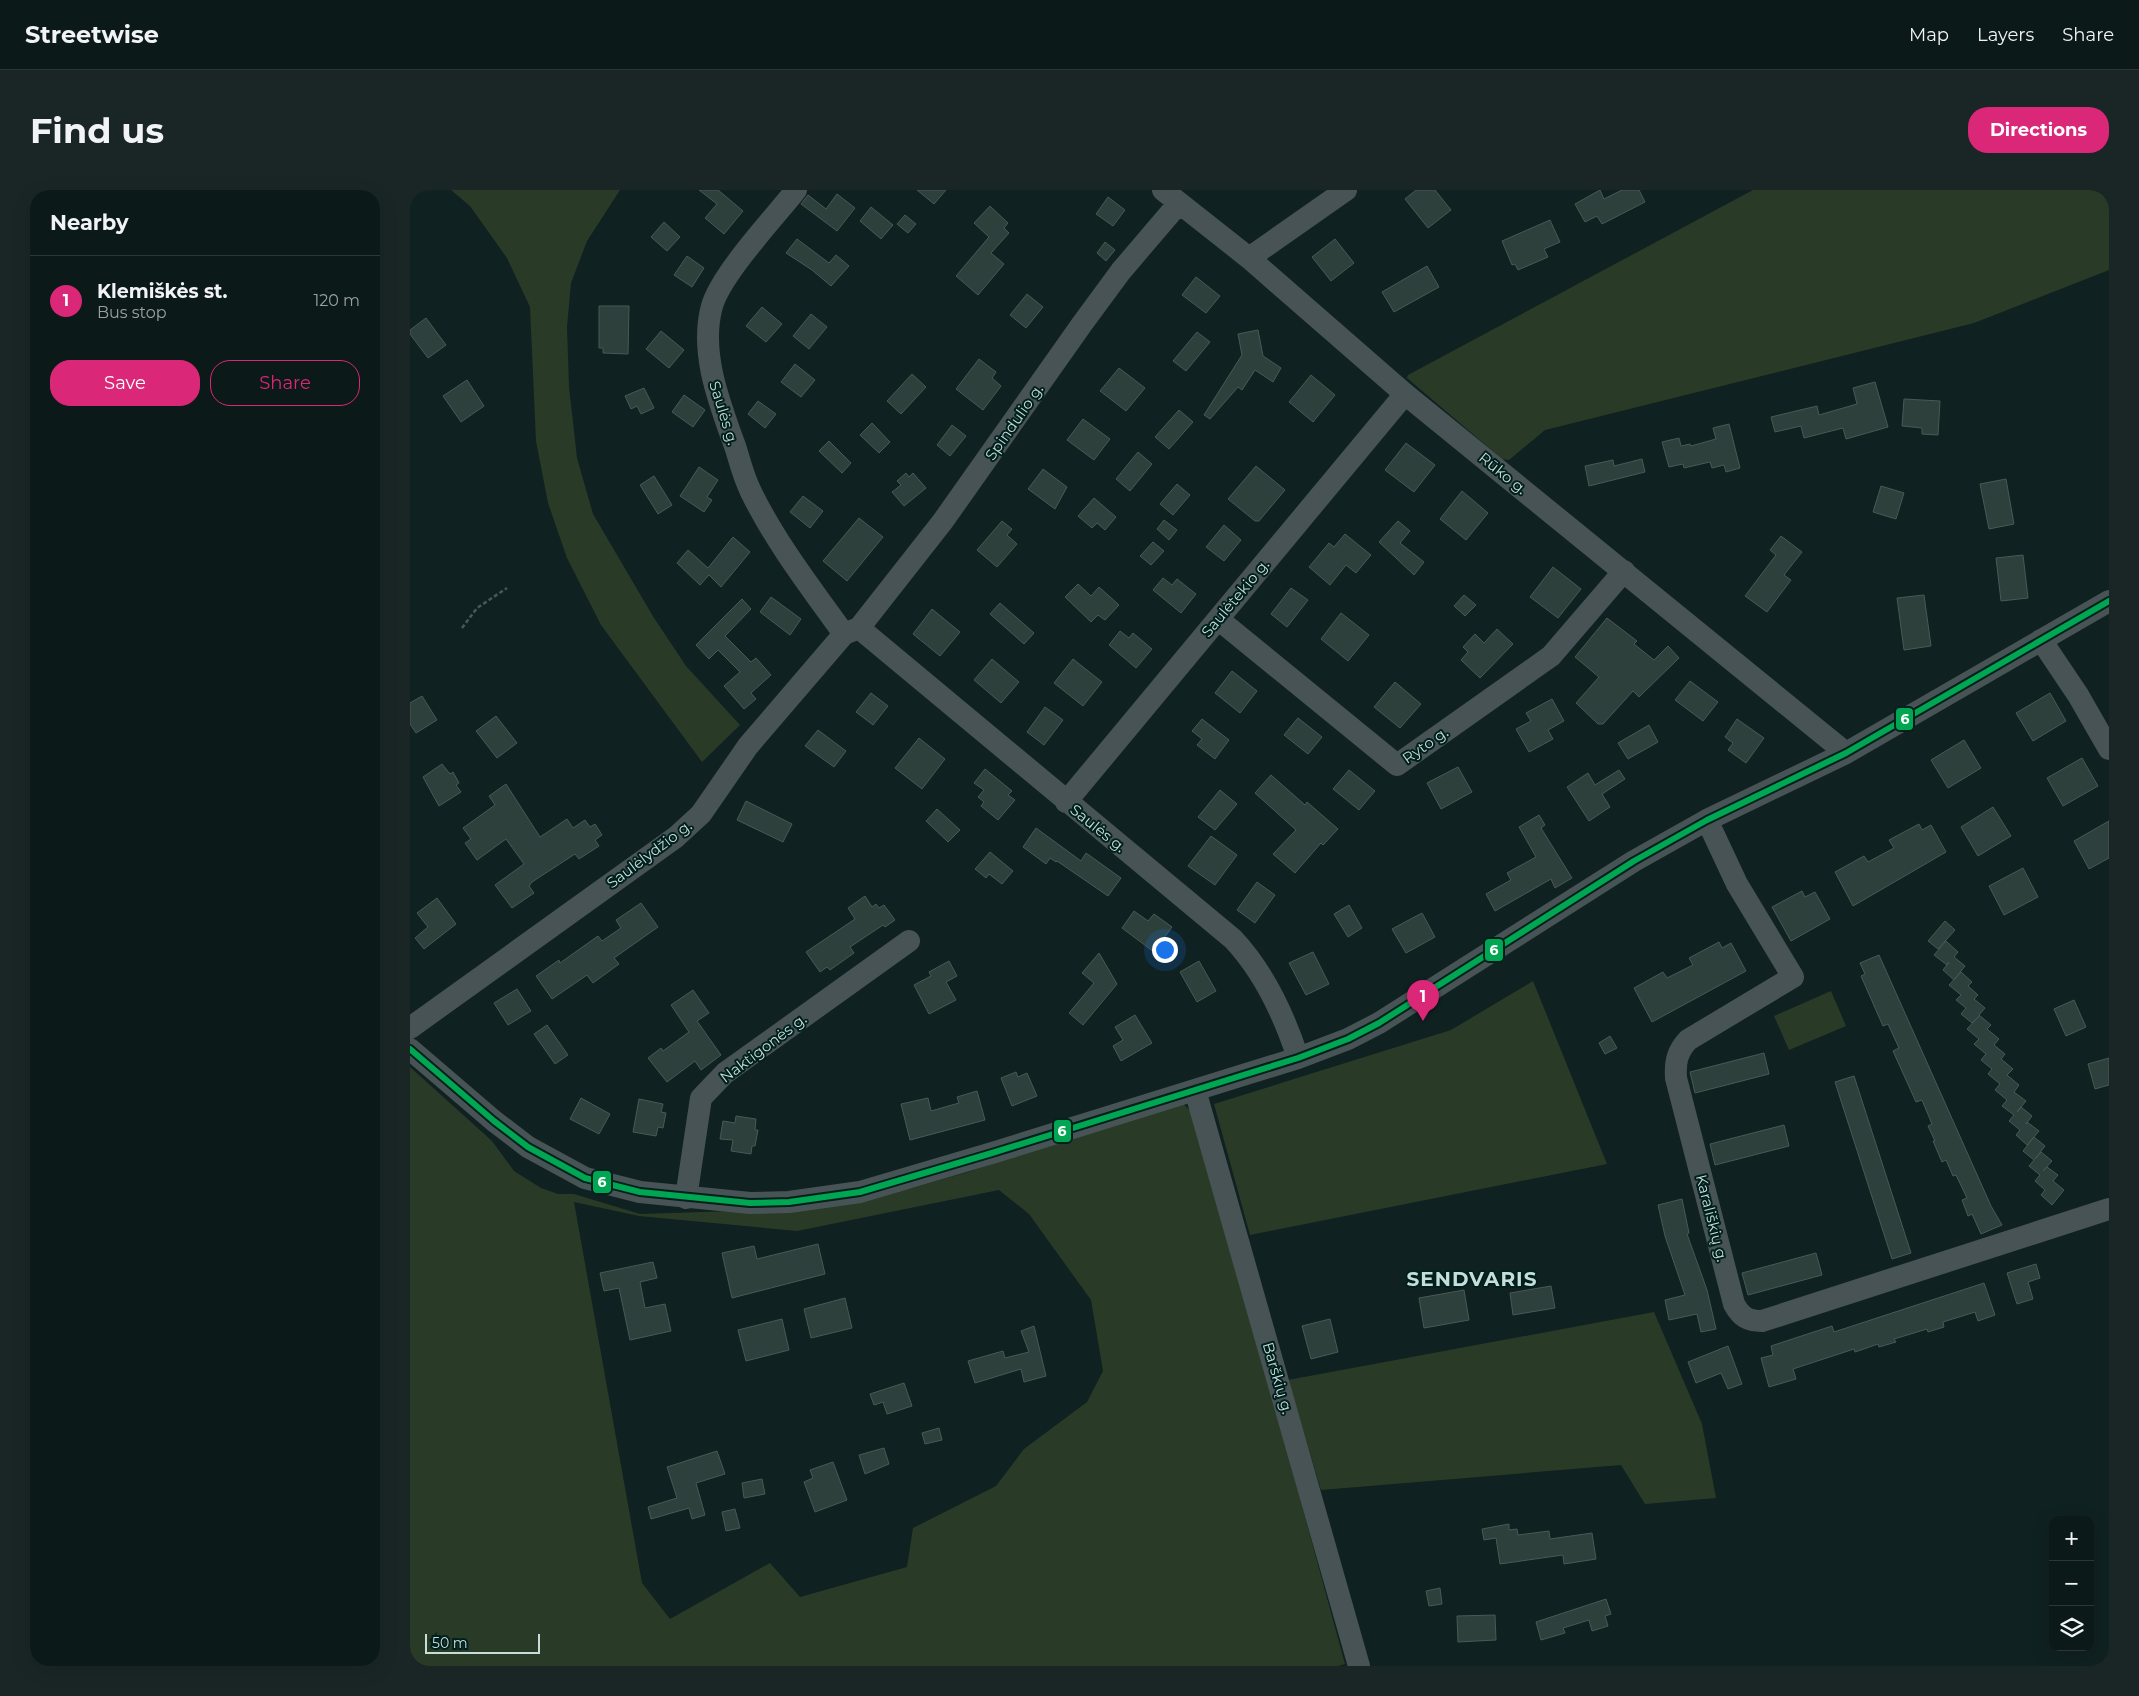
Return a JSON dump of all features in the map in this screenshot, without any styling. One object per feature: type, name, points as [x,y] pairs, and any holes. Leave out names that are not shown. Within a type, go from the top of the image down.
[{"type":"street","name":"Saulės g.","points":[[796,190],[722,283],[712,305],[709,327],[711,370],[721,406],[750,491],[790,559],[851,631],[1066,802],[1233,939],[1249,956],[1291,1034],[1298,1058]]},
{"type":"street","points":[[1249,258],[1346,190]]},
{"type":"street","name":"Spindulio g.","points":[[851,631],[943,521],[1116,279],[1171,196]]},
{"type":"street","name":"Rūko g.","points":[[1171,196],[1249,258],[1405,394],[1846,753]]},
{"type":"street","name":"Saulėtekio g.","points":[[1066,802],[1405,394]]},
{"type":"street","name":"Ryto g.","points":[[1218,618],[1397,765],[1551,656],[1624,572]]},
{"type":"street","points":[[410,1049],[494,1121],[528,1147],[556,1164],[594,1181],[640,1192],[750,1203],[789,1202],[860,1192],[1298,1058],[1348,1039],[1379,1022],[1560,907],[1707,820],[1846,753],[2109,601]]},
{"type":"street","name":"Saulėlydžio g.","points":[[410,1028],[676,837],[701,814],[748,746],[851,631]]},
{"type":"street","points":[[2041,640],[2078,695],[2109,750]]},
{"type":"street","name":"Karališkių g.","points":[[1707,820],[1738,884],[1793,977],[1688,1040],[1680,1048],[1677,1057],[1676,1078],[1734,1304],[1739,1313],[1746,1318],[1762,1321],[2109,1209]]},
{"type":"street","name":"Naktigonės g.","points":[[686,1198],[701,1098],[725,1073],[909,941]]},
{"type":"street","name":"Barškių g.","points":[[1195,1090],[1359,1666]]},
{"type":"path","points":[[462,628],[477,608],[507,588]]},
{"type":"green space","points":[[451,190],[620,190],[587,241],[571,283],[567,327],[569,387],[577,458],[593,514],[654,618],[686,666],[740,725],[702,762],[601,625],[567,558],[548,503],[536,441],[530,307],[507,258],[470,206]]},
{"type":"green space","points":[[1753,190],[2109,190],[2109,270],[1974,323],[1545,430],[1509,460],[1502,459],[1407,378],[1408,375]]},
{"type":"green space","points":[[1533,981],[1607,1164],[1250,1235],[1214,1104],[1451,1030]]},
{"type":"green space","points":[[1831,991],[1846,1026],[1789,1050],[1774,1016]]},
{"type":"green space","points":[[410,1067],[492,1141],[514,1171],[541,1188],[558,1194],[574,1194],[640,1214],[735,1211],[912,1188],[968,1172],[1181,1102],[1196,1116],[1345,1664],[1338,1666],[410,1666]],"holes":[[[999,1190],[1029,1214],[1091,1300],[1103,1371],[1087,1402],[1024,1449],[996,1486],[913,1528],[907,1567],[800,1597],[770,1563],[670,1619],[642,1583],[574,1202],[639,1216],[797,1231]]]},
{"type":"green space","points":[[1654,1312],[1702,1424],[1716,1498],[1645,1504],[1621,1465],[1321,1490],[1288,1380]]},
{"type":"building","points":[[699,190],[718,190],[743,211],[724,234],[705,218],[717,204]]},
{"type":"building","points":[[917,190],[946,190],[934,204]]},
{"type":"building","points":[[1416,190],[1435,190],[1451,210],[1428,228],[1405,199]]},
{"type":"building","points":[[1600,190],[1604,199],[1622,190],[1639,190],[1645,202],[1602,224],[1597,216],[1585,222],[1575,204]]},
{"type":"building","points":[[837,194],[855,208],[837,231],[801,204],[808,195],[826,209]]},
{"type":"building","points":[[1108,197],[1125,210],[1113,226],[1096,214]]},
{"type":"building","points":[[990,206],[1008,223],[1004,228],[1009,233],[991,253],[1004,264],[978,295],[956,276],[989,237],[974,223]]},
{"type":"building","points":[[871,207],[893,225],[881,239],[860,221]]},
{"type":"building","points":[[905,215],[916,224],[908,233],[897,224]]},
{"type":"building","points":[[1550,220],[1560,242],[1544,249],[1548,257],[1518,270],[1515,264],[1512,265],[1502,241]]},
{"type":"building","points":[[664,222],[680,237],[667,251],[651,237]]},
{"type":"building","points":[[797,239],[829,263],[836,255],[849,266],[831,286],[812,270],[786,253]]},
{"type":"building","points":[[1335,239],[1354,263],[1331,281],[1312,257]]},
{"type":"building","points":[[1105,242],[1115,250],[1106,261],[1097,253]]},
{"type":"building","points":[[687,256],[704,268],[692,287],[674,275]]},
{"type":"building","points":[[1427,266],[1439,287],[1394,312],[1382,292]]},
{"type":"building","points":[[1196,277],[1220,296],[1206,313],[1182,295]]},
{"type":"building","points":[[1027,294],[1043,307],[1026,328],[1010,315]]},
{"type":"building","points":[[599,306],[629,306],[628,354],[603,353],[603,348],[599,348]]},
{"type":"building","points":[[762,307],[782,324],[766,342],[746,326]]},
{"type":"building","points":[[811,314],[827,327],[809,349],[793,336]]},
{"type":"building","points":[[426,318],[446,345],[428,358],[410,334],[410,330]]},
{"type":"building","points":[[1258,330],[1263,356],[1281,368],[1273,382],[1255,370],[1242,390],[1238,387],[1210,419],[1204,415],[1242,355],[1238,334]]},
{"type":"building","points":[[661,331],[684,350],[669,368],[646,349]]},
{"type":"building","points":[[1197,332],[1210,342],[1186,371],[1173,361]]},
{"type":"building","points":[[979,359],[996,372],[992,378],[1001,386],[983,410],[956,389]]},
{"type":"building","points":[[795,364],[815,380],[801,397],[781,382]]},
{"type":"building","points":[[1119,368],[1145,388],[1126,411],[1100,391]]},
{"type":"building","points":[[912,374],[926,387],[901,414],[887,401]]},
{"type":"building","points":[[1311,375],[1335,395],[1313,422],[1289,402]]},
{"type":"building","points":[[467,380],[484,406],[461,422],[443,396]]},
{"type":"building","points":[[1875,382],[1888,427],[1846,439],[1843,428],[1804,438],[1801,426],[1775,432],[1771,417],[1817,406],[1819,415],[1857,404],[1853,388]]},
{"type":"building","points":[[644,388],[654,408],[641,414],[637,406],[631,409],[625,396]]},
{"type":"building","points":[[684,395],[705,410],[693,427],[672,412]]},
{"type":"building","points":[[1904,399],[1940,401],[1938,435],[1922,434],[1922,428],[1902,426]]},
{"type":"building","points":[[758,401],[776,414],[765,428],[748,414]]},
{"type":"building","points":[[1179,410],[1193,422],[1169,449],[1155,437]]},
{"type":"building","points":[[1083,419],[1110,439],[1094,460],[1067,440]]},
{"type":"building","points":[[872,423],[890,442],[879,453],[860,435]]},
{"type":"building","points":[[1729,424],[1740,468],[1726,472],[1724,465],[1712,468],[1710,462],[1684,468],[1683,464],[1669,467],[1662,442],[1679,438],[1681,446],[1690,444],[1691,446],[1716,439],[1713,428]]},
{"type":"building","points":[[952,425],[966,436],[950,456],[937,445]]},
{"type":"building","points":[[829,441],[851,463],[842,473],[819,451]]},
{"type":"building","points":[[1406,443],[1435,465],[1414,492],[1385,470]]},
{"type":"building","points":[[1138,452],[1152,464],[1130,491],[1116,479]]},
{"type":"building","points":[[1642,459],[1645,472],[1589,486],[1585,466],[1613,460],[1614,466]]},
{"type":"building","points":[[1256,466],[1285,490],[1259,521],[1255,521],[1228,499]]},
{"type":"building","points":[[699,467],[718,480],[707,497],[712,500],[704,512],[680,496]]},
{"type":"building","points":[[1043,469],[1067,487],[1055,509],[1028,489]]},
{"type":"building","points":[[906,473],[909,477],[913,473],[926,488],[904,506],[892,492],[901,485],[897,481]]},
{"type":"building","points":[[654,476],[672,505],[658,514],[640,485]]},
{"type":"building","points":[[2006,479],[2014,524],[1989,529],[1980,484]]},
{"type":"building","points":[[1177,484],[1190,495],[1173,515],[1160,504]]},
{"type":"building","points":[[1881,486],[1904,493],[1896,519],[1873,512]]},
{"type":"building","points":[[1462,491],[1488,513],[1466,540],[1440,519]]},
{"type":"building","points":[[803,496],[823,511],[810,528],[790,512]]},
{"type":"building","points":[[1094,498],[1116,517],[1105,530],[1097,523],[1092,528],[1078,516]]},
{"type":"building","points":[[859,518],[883,537],[847,581],[823,561]]},
{"type":"building","points":[[1164,520],[1177,530],[1169,540],[1157,529]]},
{"type":"building","points":[[1002,521],[1012,529],[1007,535],[1017,544],[997,567],[977,550]]},
{"type":"building","points":[[1398,521],[1410,531],[1400,543],[1424,562],[1414,575],[1379,542]]},
{"type":"building","points":[[1224,525],[1241,540],[1224,561],[1206,547]]},
{"type":"building","points":[[1345,534],[1371,555],[1356,573],[1346,565],[1330,585],[1309,567],[1329,543],[1334,547]]},
{"type":"building","points":[[1781,536],[1802,552],[1784,575],[1791,580],[1767,612],[1745,596],[1776,555],[1770,550]]},
{"type":"building","points":[[733,537],[750,552],[721,587],[709,575],[700,585],[677,563],[688,550],[708,568]]},
{"type":"building","points":[[1153,542],[1164,551],[1151,565],[1140,556]]},
{"type":"building","points":[[2023,555],[2028,598],[2001,601],[1996,558]]},
{"type":"building","points":[[1553,567],[1581,589],[1558,618],[1530,597]]},
{"type":"building","points":[[1163,578],[1172,585],[1177,579],[1196,594],[1181,613],[1153,590]]},
{"type":"building","points":[[1078,584],[1091,596],[1099,587],[1119,605],[1105,620],[1098,615],[1091,622],[1065,597]]},
{"type":"building","points":[[1291,588],[1308,600],[1287,627],[1271,614]]},
{"type":"building","points":[[1464,595],[1476,605],[1465,616],[1454,606]]},
{"type":"building","points":[[1924,595],[1931,646],[1904,650],[1897,598]]},
{"type":"building","points":[[771,597],[801,619],[790,635],[760,612]]},
{"type":"building","points":[[742,599],[751,609],[725,636],[751,662],[756,658],[771,675],[751,693],[756,699],[744,709],[724,686],[740,672],[718,650],[709,659],[696,645]]},
{"type":"building","points":[[1000,603],[1034,633],[1024,644],[990,614]]},
{"type":"building","points":[[932,609],[960,632],[940,656],[913,634]]},
{"type":"building","points":[[1341,613],[1369,635],[1348,661],[1321,639]]},
{"type":"building","points":[[1607,618],[1637,641],[1634,644],[1654,660],[1668,646],[1679,658],[1639,697],[1633,691],[1603,724],[1598,724],[1576,703],[1599,677],[1575,657]]},
{"type":"building","points":[[1497,629],[1513,644],[1480,678],[1461,660],[1468,652],[1463,647],[1475,634],[1484,643]]},
{"type":"building","points":[[1120,631],[1129,638],[1133,633],[1152,649],[1136,668],[1109,645]]},
{"type":"building","points":[[992,659],[1019,682],[1001,703],[974,680]]},
{"type":"building","points":[[1073,659],[1102,682],[1083,706],[1054,683]]},
{"type":"building","points":[[1232,671],[1257,691],[1240,713],[1215,693]]},
{"type":"building","points":[[1690,681],[1718,702],[1703,721],[1675,700]]},
{"type":"building","points":[[1395,682],[1421,704],[1400,728],[1374,707]]},
{"type":"building","points":[[871,693],[888,706],[873,725],[856,712]]},
{"type":"building","points":[[2050,693],[2066,721],[2033,741],[2016,713]]},
{"type":"building","points":[[422,696],[437,720],[416,733],[410,724],[410,703]]},
{"type":"building","points":[[1552,699],[1564,721],[1548,730],[1553,739],[1529,752],[1516,729],[1531,721],[1526,713]]},
{"type":"building","points":[[1045,707],[1063,720],[1044,745],[1027,732]]},
{"type":"building","points":[[496,716],[517,743],[497,758],[476,731]]},
{"type":"building","points":[[1298,718],[1322,737],[1308,754],[1284,735]]},
{"type":"building","points":[[1202,719],[1229,740],[1215,759],[1197,745],[1202,739],[1192,731]]},
{"type":"building","points":[[1737,719],[1764,738],[1746,763],[1728,750],[1733,743],[1725,737]]},
{"type":"building","points":[[1649,725],[1658,742],[1628,759],[1618,743]]},
{"type":"building","points":[[818,730],[846,751],[834,767],[805,746]]},
{"type":"building","points":[[919,738],[945,759],[922,789],[895,768]]},
{"type":"building","points":[[1964,740],[1981,768],[1948,788],[1931,760]]},
{"type":"building","points":[[2082,758],[2098,786],[2063,806],[2047,778]]},
{"type":"building","points":[[442,764],[450,774],[453,772],[459,783],[456,785],[461,792],[439,806],[423,777]]},
{"type":"building","points":[[1458,767],[1472,792],[1441,809],[1427,783]]},
{"type":"building","points":[[985,769],[1012,791],[1008,795],[1015,800],[998,820],[981,806],[984,802],[978,797],[984,790],[974,783]]},
{"type":"building","points":[[1349,770],[1375,791],[1359,810],[1333,789]]},
{"type":"building","points":[[1619,770],[1625,779],[1602,794],[1610,807],[1589,821],[1567,787],[1588,773],[1595,785]]},
{"type":"building","points":[[1271,775],[1305,805],[1307,802],[1338,829],[1323,845],[1321,843],[1295,873],[1273,854],[1296,830],[1255,793]]},
{"type":"building","points":[[506,784],[540,837],[567,819],[573,828],[585,820],[590,827],[595,824],[602,835],[595,840],[599,846],[579,859],[575,854],[532,882],[529,886],[534,893],[512,908],[495,885],[524,864],[506,839],[477,860],[465,843],[471,839],[463,828],[495,805],[489,796]]},
{"type":"building","points":[[1220,790],[1237,804],[1215,830],[1198,817]]},
{"type":"building","points":[[746,801],[792,824],[783,842],[737,820]]},
{"type":"building","points":[[1993,807],[2011,836],[1978,856],[1961,827]]},
{"type":"building","points":[[937,809],[960,830],[948,842],[926,821]]},
{"type":"building","points":[[1539,815],[1545,825],[1541,828],[1572,878],[1555,888],[1551,879],[1495,911],[1486,894],[1511,880],[1507,873],[1536,857],[1519,827]]},
{"type":"building","points":[[2109,821],[2109,858],[2089,869],[2074,841]]},
{"type":"building","points":[[1919,824],[1922,830],[1931,825],[1946,852],[1853,906],[1835,872],[1864,856],[1868,862],[1894,848],[1889,840]]},
{"type":"building","points":[[1036,828],[1081,861],[1086,853],[1121,878],[1108,896],[1057,861],[1050,858],[1046,864],[1023,847]]},
{"type":"building","points":[[1211,836],[1237,855],[1215,885],[1188,866]]},
{"type":"building","points":[[990,852],[1013,871],[1002,884],[989,874],[986,878],[975,869]]},
{"type":"building","points":[[2023,868],[2038,897],[2004,915],[1989,886]]},
{"type":"building","points":[[1257,882],[1275,895],[1255,923],[1237,910]]},
{"type":"building","points":[[1802,891],[1805,897],[1815,892],[1830,919],[1791,941],[1772,907]]},
{"type":"building","points":[[865,896],[872,907],[876,904],[879,908],[884,905],[895,920],[885,927],[883,925],[850,947],[854,953],[830,970],[827,967],[820,972],[806,952],[855,919],[848,908]]},
{"type":"building","points":[[437,898],[456,924],[424,949],[415,938],[428,927],[417,913]]},
{"type":"building","points":[[641,903],[658,927],[614,958],[619,964],[593,983],[587,975],[552,999],[536,976],[559,960],[560,963],[598,936],[602,941],[621,928],[616,920]]},
{"type":"building","points":[[1349,905],[1362,928],[1348,937],[1334,914]]},
{"type":"building","points":[[1134,911],[1148,921],[1154,914],[1172,927],[1154,952],[1122,928]]},
{"type":"building","points":[[1422,913],[1435,937],[1406,953],[1392,929]]},
{"type":"building","points":[[1945,921],[1955,930],[1938,949],[1928,941]]},
{"type":"building","points":[[1946,941],[1958,952],[1954,957],[1965,966],[1954,980],[1943,970],[1947,965],[1934,955]]},
{"type":"building","points":[[1719,942],[1722,948],[1731,943],[1746,971],[1652,1022],[1634,988],[1663,972],[1667,978],[1693,965],[1689,958]]},
{"type":"building","points":[[1313,952],[1329,984],[1306,995],[1289,963]]},
{"type":"building","points":[[1099,953],[1117,984],[1083,1025],[1069,1013],[1094,983],[1082,973]]},
{"type":"building","points":[[1879,955],[1991,1206],[2002,1225],[1981,1234],[1972,1214],[1968,1216],[1962,1200],[1967,1198],[1956,1175],[1953,1176],[1946,1160],[1942,1162],[1928,1126],[1932,1124],[1922,1100],[1916,1102],[1893,1051],[1899,1048],[1888,1024],[1883,1026],[1861,976],[1865,974],[1860,963]]},
{"type":"building","points":[[949,961],[957,976],[946,982],[956,1000],[929,1014],[914,985],[931,976],[929,972]]},
{"type":"building","points":[[1199,961],[1216,991],[1197,1002],[1180,972]]},
{"type":"building","points":[[1961,972],[1972,982],[1968,986],[1978,995],[1974,999],[1985,1008],[1979,1015],[1991,1025],[1987,1029],[1999,1039],[1994,1045],[2005,1054],[2001,1059],[2013,1069],[2007,1075],[2019,1085],[2014,1092],[2026,1101],[2021,1107],[2032,1116],[2027,1122],[2039,1131],[2027,1145],[2016,1135],[2020,1130],[2009,1121],[2014,1115],[2002,1106],[2007,1100],[1995,1090],[2000,1084],[1988,1074],[1992,1069],[1981,1060],[1986,1054],[1974,1044],[1979,1039],[1967,1029],[1979,1016],[1972,1023],[1961,1014],[1966,1008],[1956,1000],[1961,995],[1949,985]]},
{"type":"building","points":[[517,989],[531,1011],[508,1025],[494,1003]]},
{"type":"building","points":[[693,990],[709,1013],[697,1021],[721,1055],[701,1070],[695,1061],[667,1082],[648,1058],[661,1048],[663,1051],[689,1032],[671,1005]]},
{"type":"building","points":[[2074,1000],[2086,1027],[2066,1036],[2054,1009]]},
{"type":"building","points":[[1135,1015],[1152,1043],[1121,1061],[1113,1046],[1123,1040],[1115,1027]]},
{"type":"building","points":[[547,1025],[568,1055],[555,1064],[534,1034]]},
{"type":"building","points":[[1610,1036],[1617,1048],[1605,1054],[1599,1043]]},
{"type":"building","points":[[1764,1053],[1769,1074],[1695,1093],[1690,1072]]},
{"type":"building","points":[[2109,1058],[2109,1085],[2095,1089],[2088,1064]]},
{"type":"building","points":[[1016,1072],[1018,1077],[1027,1073],[1037,1096],[1012,1106],[1001,1078]]},
{"type":"building","points":[[1854,1076],[1911,1253],[1892,1259],[1835,1082]]},
{"type":"building","points":[[977,1091],[985,1120],[910,1140],[901,1104],[928,1098],[931,1111],[959,1103],[957,1097]]},
{"type":"building","points":[[581,1098],[610,1114],[599,1134],[570,1119]]},
{"type":"building","points":[[639,1099],[663,1104],[661,1112],[666,1113],[663,1128],[658,1127],[656,1136],[633,1132]]},
{"type":"building","points":[[736,1116],[756,1119],[755,1130],[758,1130],[755,1146],[752,1146],[751,1154],[731,1151],[733,1140],[720,1139],[723,1121],[735,1123]]},
{"type":"building","points":[[1784,1125],[1789,1146],[1715,1165],[1710,1144]]},
{"type":"building","points":[[2034,1137],[2045,1146],[2035,1159],[2041,1152],[2052,1161],[2043,1171],[2047,1167],[2058,1175],[2053,1181],[2064,1190],[2052,1205],[2041,1195],[2045,1190],[2035,1181],[2040,1175],[2029,1166],[2034,1160],[2023,1151]]},
{"type":"building","points":[[1682,1199],[1689,1233],[1687,1234],[1707,1290],[1716,1329],[1701,1332],[1697,1314],[1669,1320],[1665,1300],[1685,1295],[1665,1236],[1658,1205]]},
{"type":"building","points":[[818,1244],[825,1274],[732,1298],[722,1253],[754,1246],[757,1259]]},
{"type":"building","points":[[1816,1253],[1822,1275],[1748,1295],[1742,1273]]},
{"type":"building","points":[[653,1262],[657,1278],[640,1282],[645,1308],[665,1304],[671,1331],[630,1340],[619,1288],[604,1291],[600,1273]]},
{"type":"building","points":[[2036,1264],[2040,1278],[2028,1282],[2033,1299],[2017,1304],[2007,1273]]},
{"type":"building","points":[[1984,1283],[1995,1315],[1978,1321],[1975,1312],[1943,1322],[1944,1327],[1928,1332],[1927,1329],[1894,1339],[1896,1342],[1879,1347],[1878,1344],[1855,1352],[1854,1349],[1793,1369],[1796,1379],[1769,1387],[1761,1358],[1773,1355],[1771,1346],[1832,1326],[1834,1332]]},
{"type":"building","points":[[1551,1286],[1555,1308],[1513,1315],[1510,1293]]},
{"type":"building","points":[[1464,1290],[1469,1320],[1424,1328],[1419,1298]]},
{"type":"building","points":[[845,1298],[852,1328],[811,1338],[804,1309]]},
{"type":"building","points":[[782,1319],[789,1350],[746,1361],[738,1330]]},
{"type":"building","points":[[1330,1319],[1338,1352],[1311,1359],[1302,1326]]},
{"type":"building","points":[[1034,1326],[1046,1376],[1024,1382],[1021,1369],[975,1383],[968,1361],[1003,1351],[1005,1358],[1029,1352],[1021,1331]]},
{"type":"building","points":[[1728,1346],[1742,1384],[1728,1389],[1721,1373],[1696,1383],[1688,1362]]},
{"type":"building","points":[[904,1383],[912,1406],[887,1414],[883,1402],[874,1405],[870,1394]]},
{"type":"building","points":[[939,1428],[942,1440],[925,1444],[922,1433]]},
{"type":"building","points":[[884,1448],[889,1464],[865,1474],[859,1455]]},
{"type":"building","points":[[717,1451],[725,1474],[696,1483],[705,1515],[692,1519],[689,1508],[651,1519],[648,1507],[677,1498],[667,1467]]},
{"type":"building","points":[[833,1462],[847,1500],[815,1512],[804,1482],[813,1478],[810,1470]]},
{"type":"building","points":[[762,1479],[765,1494],[744,1498],[742,1483]]},
{"type":"building","points":[[735,1509],[740,1528],[726,1531],[722,1512]]},
{"type":"building","points":[[1509,1524],[1509,1530],[1517,1529],[1518,1535],[1549,1531],[1550,1539],[1592,1533],[1596,1559],[1564,1564],[1563,1555],[1500,1564],[1496,1538],[1484,1540],[1482,1529]]},
{"type":"building","points":[[1440,1588],[1442,1604],[1429,1606],[1426,1591]]},
{"type":"building","points":[[1606,1599],[1611,1614],[1605,1616],[1608,1626],[1592,1631],[1589,1620],[1563,1628],[1565,1633],[1541,1640],[1536,1622]]},
{"type":"building","points":[[1495,1615],[1496,1640],[1458,1642],[1457,1616]]},
{"type":"transit line","name":"6","points":[[410,1049],[494,1121],[528,1147],[585,1178],[640,1192],[750,1203],[789,1202],[860,1192],[1298,1058],[1348,1039],[1379,1023],[1634,861],[1707,820],[1846,753],[2109,601]]},
{"type":"place","name":"Klemiškės st.","points":[[1423,1021]]},
{"type":"district","name":"SENDVARIS","points":[[1472,1279]]}]
